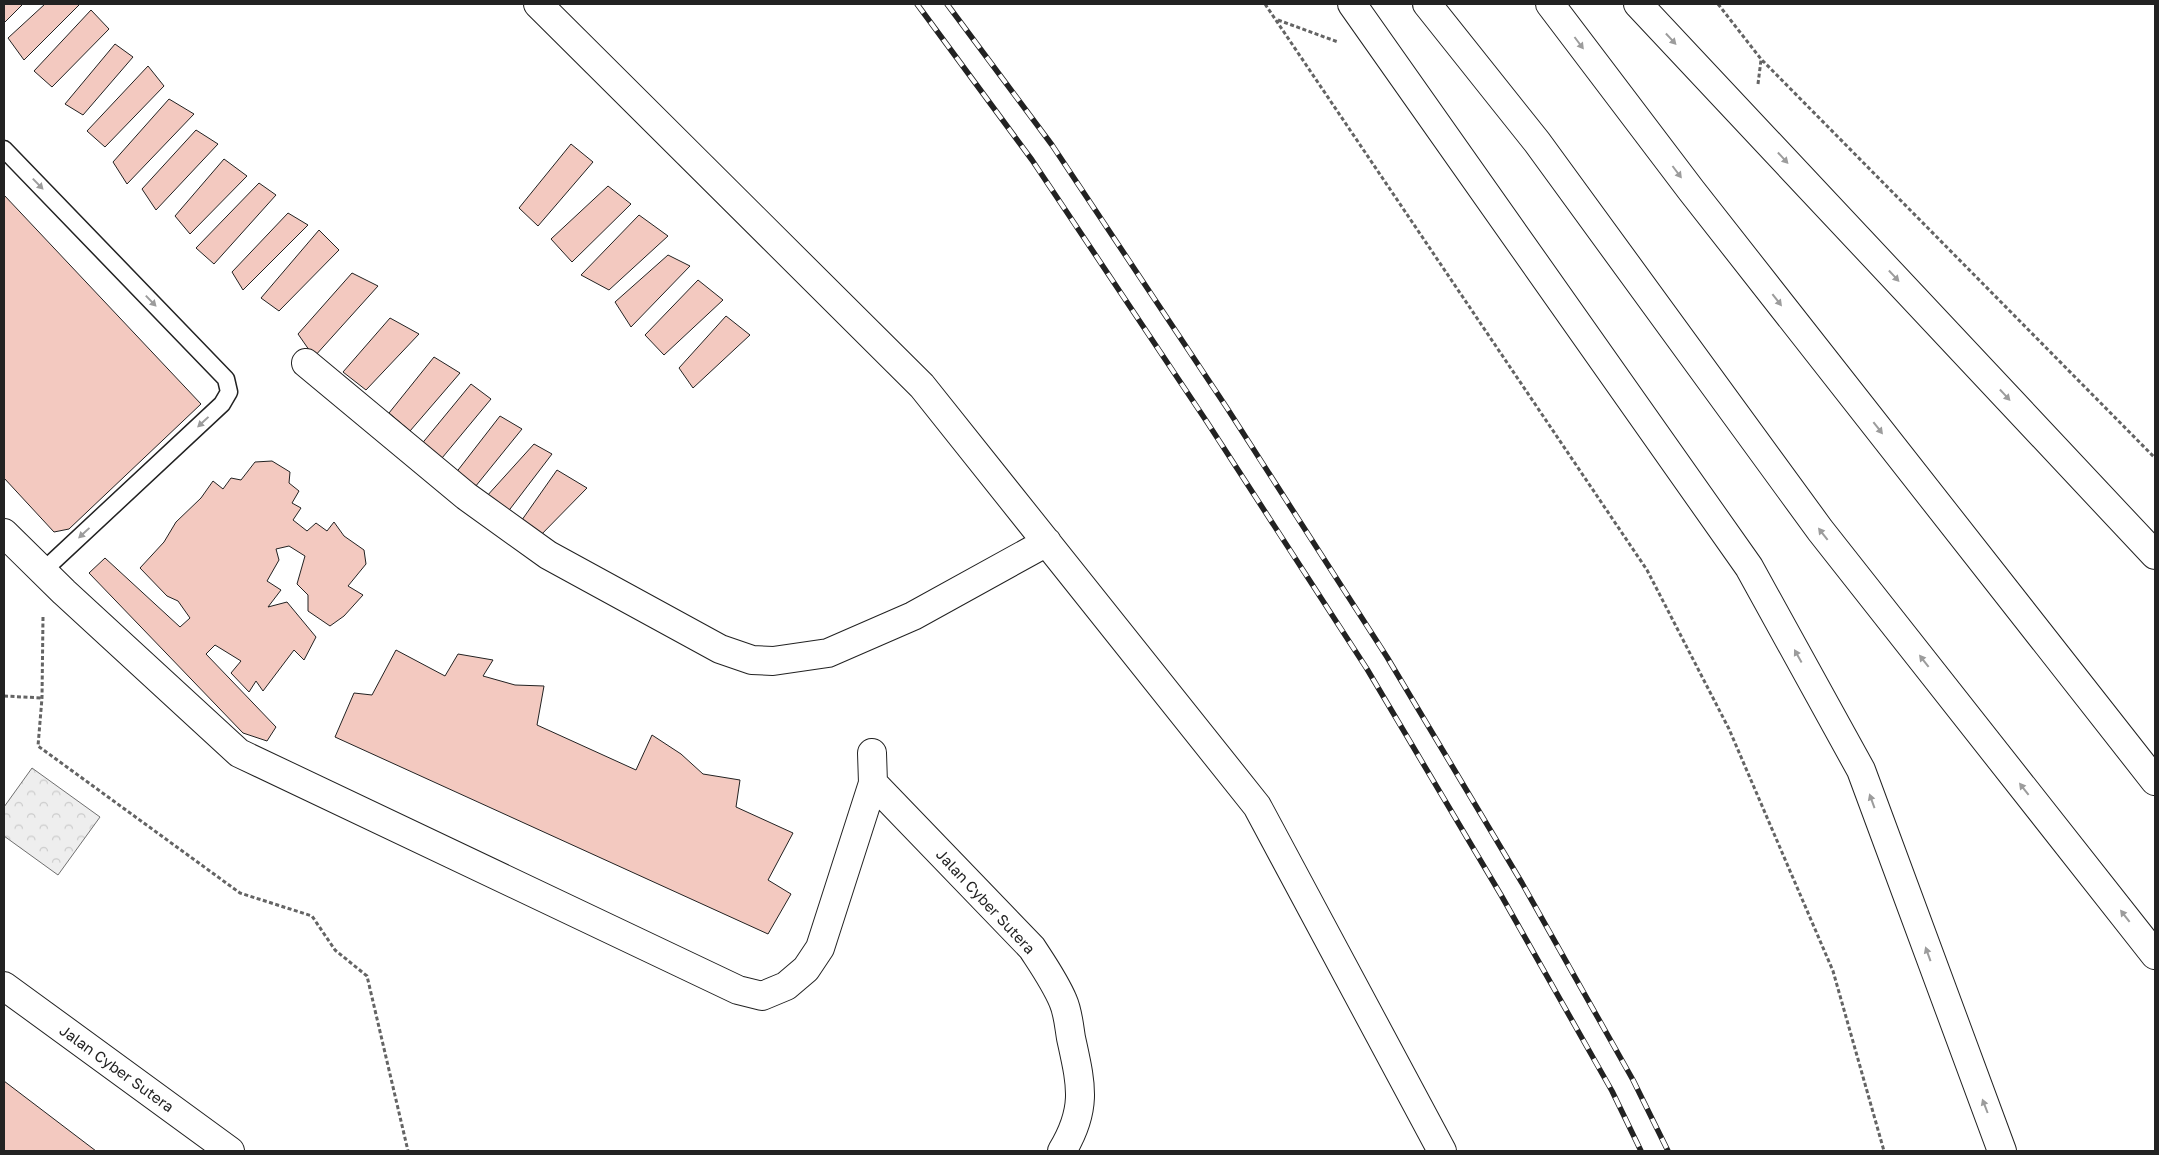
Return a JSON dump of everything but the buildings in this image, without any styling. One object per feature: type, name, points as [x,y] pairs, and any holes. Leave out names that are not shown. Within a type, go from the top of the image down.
[{"type":"main road","points":[[538,4],[922,386],[1257,806],[1442,1151]]},
{"type":"main road","points":[[1352,4],[1749,567],[1861,770],[2002,1151]]},
{"type":"main road","points":[[1427,4],[1537,142],[1820,530],[2155,955]]},
{"type":"main road","points":[[1550,4],[1691,190],[2155,781]]},
{"type":"main road","points":[[1638,4],[2155,555]]},
{"type":"main road","points":[[306,363],[466,496],[548,556],[720,648],[752,660],[773,662],[828,653],[913,616],[1047,542]]},
{"type":"main road","points":[[4,533],[239,753],[738,990],[762,996],[786,986],[806,969],[820,948],[873,783],[872,753]]},
{"type":"main road","name":"Jalan Cyber Sutera","points":[[873,783],[1032,948],[1048,972],[1064,1002],[1081,1084],[1078,1116],[1062,1151]]},
{"type":"main road","name":"Jalan Cyber Sutera","points":[[4,986],[230,1151]]},
{"type":"lane","points":[[4,149],[226,378],[229,392],[222,404],[43,571]]},
{"type":"path","points":[[1266,4],[1647,570],[1729,729],[1833,972],[1884,1151]]},
{"type":"path","points":[[1718,4],[1761,59],[2155,458]]},
{"type":"path","points":[[43,571],[42,698],[38,746],[240,893],[312,916],[335,950],[367,976],[408,1151]]},
{"type":"path","points":[[4,696],[42,698]]},
{"type":"green space","points":[[32,768],[100,817],[58,875],[4,836],[4,807]]},
{"type":"railway","points":[[917,4],[1032,160],[1207,422],[1367,669],[1501,895],[1612,1091],[1641,1151]]},
{"type":"railway","points":[[947,4],[1052,145],[1227,408],[1387,657],[1522,883],[1633,1080],[1668,1151]]}]
